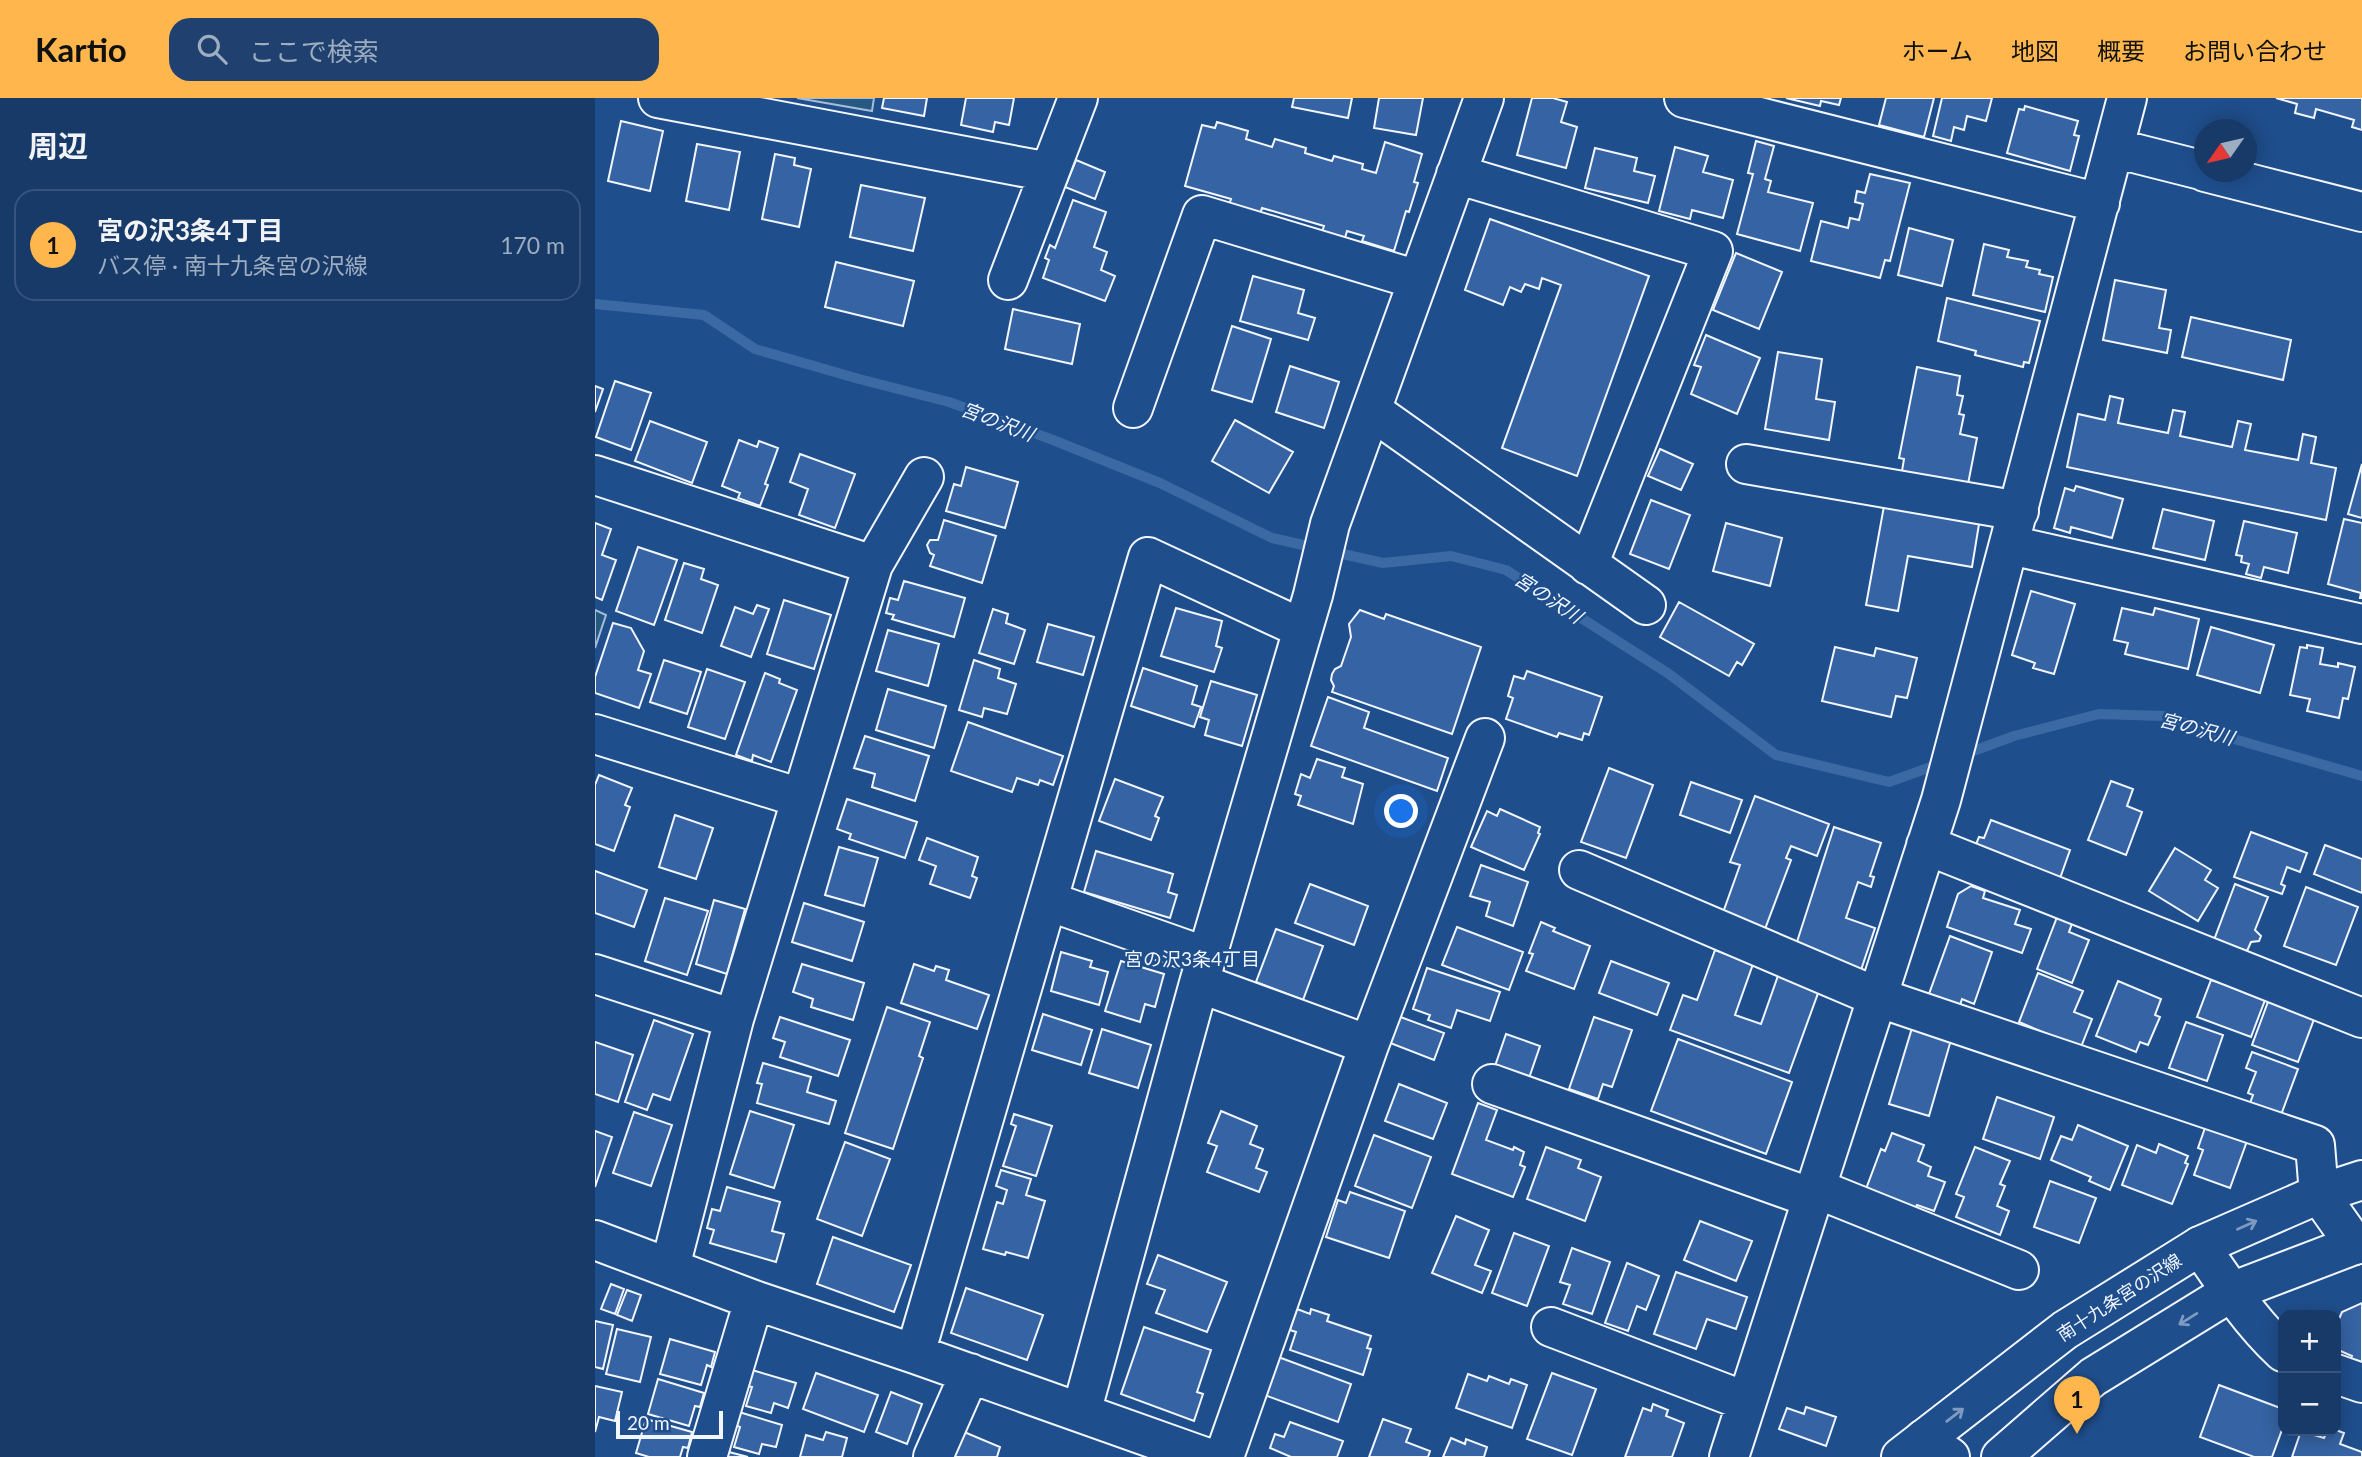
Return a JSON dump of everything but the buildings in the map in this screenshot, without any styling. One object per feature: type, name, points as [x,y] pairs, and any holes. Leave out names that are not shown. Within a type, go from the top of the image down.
[{"type":"street","points":[[658,98],[1049,172]]},
{"type":"street","points":[[1008,280],[1077,98]]},
{"type":"street","points":[[1081,1413],[1203,970],[1308,612],[1330,524],[1484,98]]},
{"type":"street","points":[[1684,98],[2100,203]]},
{"type":"street","points":[[1729,1457],[1941,800],[2127,98]]},
{"type":"street","points":[[2114,148],[2194,168]]},
{"type":"street","points":[[1456,174],[1713,251],[1588,565]]},
{"type":"street","points":[[2247,182],[2362,212]]},
{"type":"street","points":[[1133,408],[1202,215],[1418,280]]},
{"type":"street","points":[[1371,410],[1646,605]]},
{"type":"street","points":[[1746,464],[2014,528],[2362,624]]},
{"type":"street","points":[[595,475],[873,565]]},
{"type":"street","points":[[670,1267],[734,1019],[873,565],[924,477]]},
{"type":"street","points":[[915,1354],[1148,557],[1308,612]]},
{"type":"street","points":[[595,734],[801,798]]},
{"type":"street","points":[[1224,1457],[1370,1045],[1485,738]]},
{"type":"street","points":[[1926,845],[2362,1018]]},
{"type":"street","points":[[1579,870],[1877,997],[2315,1145],[2319,1194],[2359,1243],[2231,1292],[2093,1377],[2001,1457]]},
{"type":"street","points":[[1048,901],[1370,1045]]},
{"type":"street","points":[[595,974],[734,1019]]},
{"type":"street","points":[[1492,1084],[1813,1193],[2019,1270]]},
{"type":"street","name":"南十九条宮の沢線","points":[[1925,1451],[2065,1330],[2200,1246],[2319,1194],[2362,1180]]},
{"type":"street","points":[[595,1240],[754,1300],[1081,1413],[1120,1442],[1205,1457]]},
{"type":"street","points":[[2200,1246],[2231,1292],[2278,1347]]},
{"type":"street","points":[[707,1457],[754,1300]]},
{"type":"street","points":[[1551,1327],[1745,1401]]},
{"type":"street","points":[[933,1457],[970,1373]]},
{"type":"street","points":[[2341,1376],[2362,1383]]},
{"type":"shaded area","points":[[797,98],[874,98],[872,111]]},
{"type":"shaded area","points":[[595,610],[606,615],[595,648]]},
{"type":"waterway","name":"宮の沢川","points":[[595,304],[704,315],[755,349],[949,402],[1053,440],[1160,483],[1272,538],[1383,563],[1451,556],[1506,570],[1669,674],[1776,755],[1889,782],[1942,763]]},
{"type":"waterway","name":"宮の沢川","points":[[1960,756],[2014,736],[2099,714],[2164,716],[2362,776]]},
{"type":"place","name":"宮の沢3条4丁目","points":[[2077,1434]]},
{"type":"district","name":"宮の沢3条4丁目","points":[[1192,958]]}]
